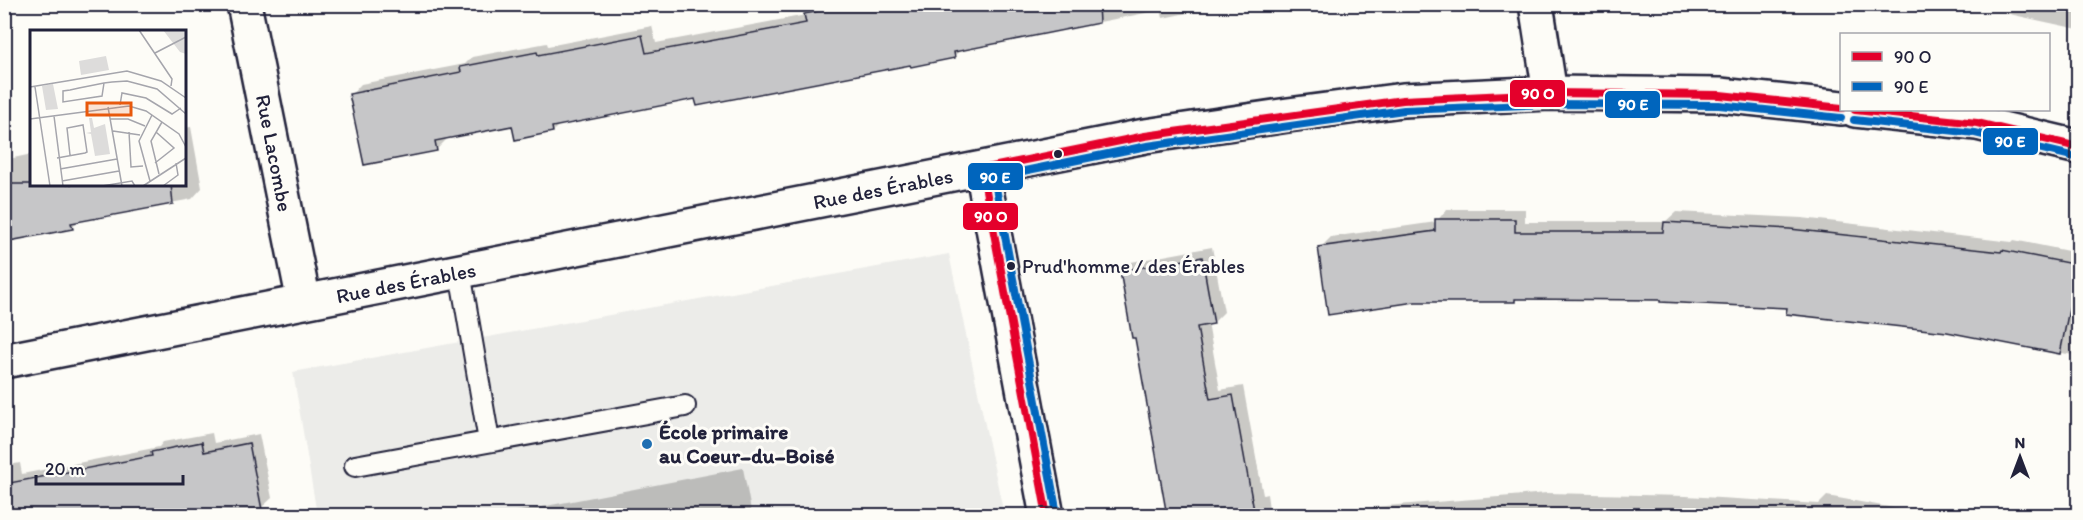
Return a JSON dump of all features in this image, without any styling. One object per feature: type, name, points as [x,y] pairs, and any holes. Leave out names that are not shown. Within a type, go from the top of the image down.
[{"type":"street","name":"Rue Lacombe","points":[[244,4],[304,302]]},
{"type":"street","points":[[1536,4],[1550,93]]},
{"type":"street","name":"Rue des Érables","points":[[4,361],[1145,136],[1288,115],[1403,100],[1550,93],[1720,95],[1840,108]]},
{"type":"street","points":[[1864,111],[1977,123],[2079,147]]},
{"type":"street","points":[[982,169],[1047,516]]},
{"type":"lane","points":[[460,272],[489,441]]},
{"type":"lane","points":[[355,466],[685,406]]},
{"type":"shaded area","name":"École primaire au Coeur‑du‑Boisé","points":[[949,254],[1004,515],[317,515],[293,372]]},
{"type":"building","points":[[854,4],[1098,4],[1099,23],[954,52],[955,58],[911,67],[910,65],[697,106],[695,99],[552,127],[553,132],[515,140],[512,126],[435,141],[437,151],[364,165],[349,94],[461,72],[460,67],[642,35],[646,53],[806,23],[804,14]]},
{"type":"building","points":[[4,184],[171,186],[173,204],[71,223],[73,229],[4,242]]},
{"type":"building","points":[[1435,219],[1515,219],[1515,232],[1663,232],[1664,222],[1790,229],[2001,252],[2002,250],[2078,265],[2060,354],[1947,332],[1786,314],[1787,308],[1660,302],[1660,300],[1515,299],[1515,302],[1415,302],[1328,315],[1318,247],[1435,231]]},
{"type":"building","points":[[1202,257],[1214,324],[1197,327],[1210,399],[1233,395],[1255,516],[1167,516],[1135,338],[1132,338],[1120,271]]},
{"type":"building","points":[[202,442],[204,452],[249,443],[262,510],[233,516],[4,516],[4,484],[152,456],[151,452]]},
{"type":"transit line","points":[[1047,516],[982,169],[1145,136],[1403,100],[1550,93],[1720,95],[1840,108]]},
{"type":"transit line","points":[[1057,514],[994,177],[1147,146],[1404,110],[1550,104],[1719,105],[1841,118]]},
{"type":"transit line","points":[[1864,111],[1977,123],[2078,147]]},
{"type":"transit line","points":[[1854,120],[1975,133],[2076,157]]},
{"type":"place","name":"Prud'homme / des Érables","points":[[1011,266]]},
{"type":"place","name":"École primaire au Coeur‑du‑Boisé","points":[[647,444]]}]
